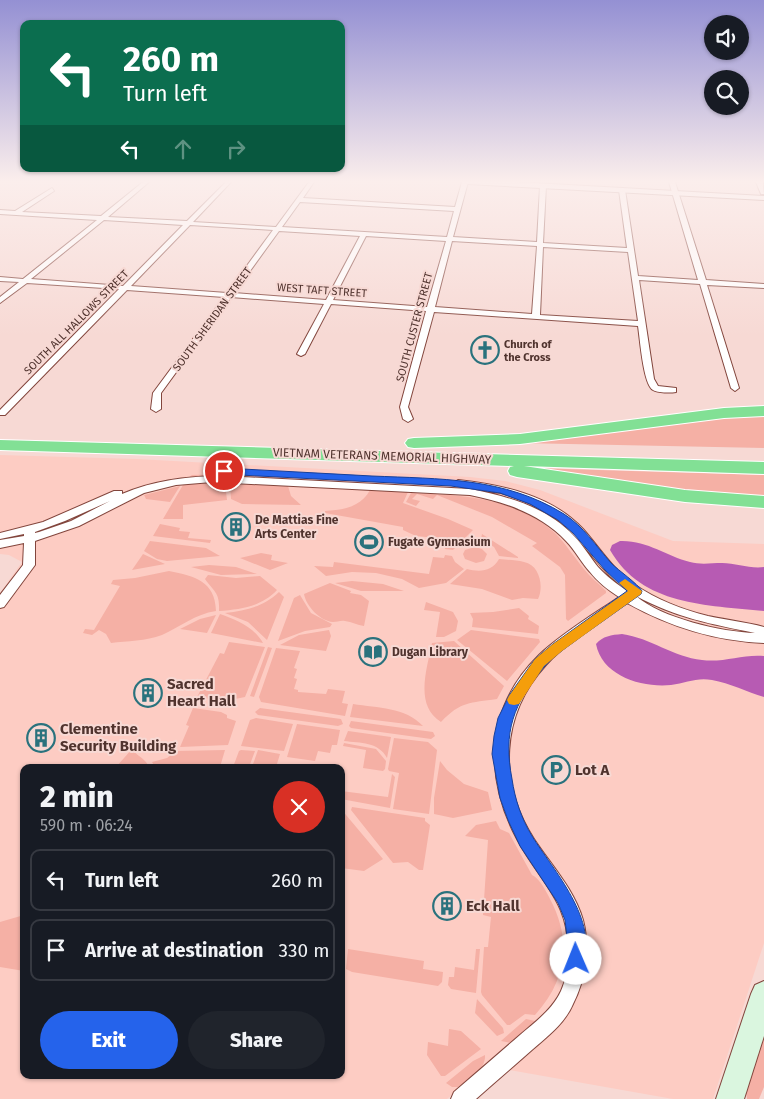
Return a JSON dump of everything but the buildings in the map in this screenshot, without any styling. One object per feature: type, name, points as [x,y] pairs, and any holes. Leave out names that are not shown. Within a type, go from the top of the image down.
[{"type":"highway","points":[[362,445],[520,439],[724,413],[764,411]]},
{"type":"highway","name":"VIETNAM VETERANS MEMORIAL HIGHWAY","points":[[0,434],[764,455]]},
{"type":"highway","name":"VIETNAM VETERANS MEMORIAL HIGHWAY","points":[[0,445],[764,468]]},
{"type":"highway","points":[[383,456],[510,470],[685,496],[764,502]]},
{"type":"main road","points":[[730,1099],[764,994]]},
{"type":"street","points":[[0,301],[83,233]]},
{"type":"street","name":"SOUTH ALL HALLOWS STREET","points":[[2,413],[180,233]]},
{"type":"street","name":"SOUTH SHERIDAN STREET","points":[[156,410],[157,393],[275,233]]},
{"type":"street","points":[[352,233],[631,250]]},
{"type":"street","name":"SOUTH CUSTER STREET","points":[[408,419],[404,407],[451,233]]},
{"type":"street","points":[[536,316],[541,233]]},
{"type":"street","points":[[628,233],[650,379],[654,388],[673,390]]},
{"type":"street","points":[[688,233],[735,388]]},
{"type":"street","points":[[301,354],[364,234]]},
{"type":"street","points":[[635,278],[764,286]]},
{"type":"street","name":"WEST TAFT STREET","points":[[0,279],[642,324]]},
{"type":"street","points":[[0,544],[72,525],[134,493],[185,480],[224,478],[449,490],[506,499],[539,514],[555,524],[570,538],[598,573],[632,594],[701,618],[764,631]]},
{"type":"street","points":[[0,536],[30,535]]},
{"type":"street","points":[[0,604],[29,564],[30,535]]},
{"type":"street","points":[[632,594],[648,610],[700,629],[739,636],[764,638]]},
{"type":"street","points":[[461,1099],[555,1017],[568,998],[575,972],[574,920],[565,898],[526,840],[515,820],[507,798],[500,754],[505,718],[516,694],[540,663],[557,648],[632,594]]},
{"type":"shaded area","points":[[764,413],[764,448],[520,443]]},
{"type":"shaded area","points":[[0,455],[137,459],[470,477],[505,481],[540,490],[673,541],[764,544],[764,943],[713,1099],[673,1099],[487,1066],[447,1099],[0,1099],[0,593],[22,562],[9,555],[0,554]]},
{"type":"shaded area","points":[[532,468],[764,475],[764,499],[724,497]]},
{"type":"shaded area","points":[[192,475],[275,476],[291,479],[189,477]]},
{"type":"shaded area","points":[[202,483],[225,484],[227,500],[183,505],[183,519],[163,519],[183,485]]},
{"type":"shaded area","points":[[230,484],[288,486],[291,496],[301,505],[242,504],[231,499]]},
{"type":"shaded area","points":[[180,486],[170,502],[146,499],[144,495]]},
{"type":"shaded area","points":[[370,490],[408,492],[403,503],[473,530],[453,550],[435,545],[436,538],[416,536],[403,530],[403,527],[325,513],[325,511],[338,510],[357,504]]},
{"type":"shaded area","points":[[411,493],[449,495],[487,500],[523,512],[555,533],[586,572],[606,593],[568,621],[566,619],[565,575],[560,567],[532,546],[537,543],[492,517],[437,495],[433,499],[417,494],[412,499],[420,501],[416,506],[406,502]]},
{"type":"shaded area","points":[[160,524],[180,528],[179,531],[190,532],[188,538],[211,540],[210,543],[153,536]]},
{"type":"shaded area","points":[[482,534],[518,558],[499,556],[494,547],[481,539]]},
{"type":"shaded area","points":[[150,541],[206,548],[220,556],[167,561],[157,559],[144,551]]},
{"type":"shaded area","points":[[620,541],[639,543],[694,563],[727,563],[764,567],[764,611],[699,604],[658,592],[640,582],[623,568],[610,550],[612,545]]},
{"type":"shaded area","points":[[475,547],[482,549],[487,554],[484,561],[476,563],[465,559],[463,554],[465,550]]},
{"type":"shaded area","points":[[261,553],[272,555],[271,560],[288,563],[270,570],[240,558]]},
{"type":"shaded area","points":[[143,554],[165,564],[132,570]]},
{"type":"shaded area","points":[[445,555],[452,556],[455,562],[464,569],[446,583],[419,588],[402,579],[376,573],[352,572],[326,576],[314,566],[333,567],[334,562],[429,574],[433,557],[444,558]]},
{"type":"shaded area","points":[[499,559],[524,562],[534,567],[539,577],[541,589],[538,599],[523,598],[512,600],[482,589],[450,584],[467,569],[476,571],[489,569]]},
{"type":"shaded area","points":[[209,565],[236,567],[257,574],[221,575],[191,567]]},
{"type":"shaded area","points":[[169,571],[195,578],[208,586],[215,601],[216,611],[194,618],[162,635],[143,640],[111,643],[106,634],[99,630],[92,635],[83,633],[85,629],[94,630],[120,586],[111,584],[113,580],[135,578]]},
{"type":"shaded area","points":[[208,575],[236,578],[260,576],[277,590],[257,604],[219,611],[217,596],[205,579]]},
{"type":"shaded area","points":[[352,581],[383,584],[404,591],[361,591],[335,583]]},
{"type":"shaded area","points":[[330,583],[351,591],[350,593],[361,595],[369,601],[364,626],[344,621],[328,621],[311,608],[304,594]]},
{"type":"shaded area","points":[[279,592],[284,597],[267,640],[248,622],[225,613],[254,607],[267,601]]},
{"type":"shaded area","points":[[300,595],[311,613],[332,624],[330,627],[305,631],[278,641],[294,598]]},
{"type":"shaded area","points":[[426,602],[453,612],[458,621],[456,631],[444,637],[436,637],[440,612],[424,610]]},
{"type":"shaded area","points":[[519,608],[529,616],[528,619],[539,626],[538,634],[472,627],[473,619],[470,613]]},
{"type":"shaded area","points":[[220,614],[250,628],[263,643],[211,633]]},
{"type":"shaded area","points":[[216,615],[207,633],[180,629],[200,619]]},
{"type":"shaded area","points":[[329,630],[331,636],[326,651],[280,645],[299,635]]},
{"type":"shaded area","points":[[471,630],[539,639],[540,642],[507,681],[457,640]]},
{"type":"shaded area","points":[[622,634],[643,639],[681,655],[702,660],[710,661],[764,656],[764,697],[725,683],[707,679],[660,685],[636,682],[625,678],[606,664],[596,644],[607,636]]},
{"type":"shaded area","points":[[454,641],[504,686],[497,699],[466,704],[454,710],[441,722],[433,715],[428,706],[424,686],[432,643]]},
{"type":"shaded area","points":[[229,642],[265,647],[245,697],[225,701],[197,697],[220,653],[224,654]]},
{"type":"shaded area","points":[[268,647],[272,648],[254,697],[250,696]]},
{"type":"shaded area","points":[[276,648],[300,651],[294,668],[297,669],[294,678],[297,679],[294,689],[298,690],[298,692],[326,694],[328,689],[345,691],[342,703],[348,704],[345,716],[261,702],[259,697]]},
{"type":"shaded area","points":[[353,704],[391,709],[408,715],[423,726],[350,717]]},
{"type":"shaded area","points":[[193,708],[221,712],[227,715],[227,718],[236,721],[228,745],[180,747],[189,726],[186,725]]},
{"type":"shaded area","points":[[260,708],[341,719],[343,724],[338,726],[258,715],[255,712]]},
{"type":"shaded area","points":[[256,718],[293,724],[284,751],[241,746],[250,720]]},
{"type":"shaded area","points":[[351,721],[433,732],[435,736],[431,739],[351,728],[349,726]]},
{"type":"shaded area","points":[[297,724],[340,730],[337,745],[332,745],[330,753],[318,751],[315,761],[287,757]]},
{"type":"shaded area","points":[[348,731],[391,737],[387,758],[384,753],[374,746],[344,741]]},
{"type":"shaded area","points":[[394,738],[428,742],[437,750],[429,814],[393,809],[399,773],[389,771],[388,769]]},
{"type":"shaded area","points":[[344,743],[376,749],[386,761],[385,769],[383,771],[363,768],[366,750],[343,746]]},
{"type":"shaded area","points":[[132,749],[147,764],[119,764]]},
{"type":"shaded area","points":[[225,750],[221,764],[153,764],[152,762],[167,758],[176,751]]},
{"type":"shaded area","points":[[258,750],[280,754],[277,764],[253,764]]},
{"type":"shaded area","points":[[239,751],[255,751],[250,764],[234,764]]},
{"type":"shaded area","points":[[440,761],[447,770],[464,784],[488,792],[492,810],[453,818],[434,814],[434,798]]},
{"type":"shaded area","points":[[392,774],[395,777],[390,808],[345,800],[345,792],[388,797]]},
{"type":"shaded area","points":[[352,807],[425,818],[425,821],[430,825],[423,870],[419,870],[408,862],[393,863],[351,810]]},
{"type":"shaded area","points":[[345,814],[383,859],[364,871],[345,869]]},
{"type":"shaded area","points":[[496,821],[500,829],[509,833],[532,875],[547,892],[557,914],[563,944],[560,974],[546,1002],[535,1015],[525,1014],[510,1025],[507,1025],[481,992],[484,947],[488,947],[491,917],[483,915],[488,840],[465,836],[476,825]]},
{"type":"shaded area","points":[[20,916],[20,970],[0,967],[0,922]]},
{"type":"shaded area","points":[[348,949],[424,961],[423,969],[443,972],[442,982],[438,986],[352,972],[346,969]]},
{"type":"shaded area","points":[[476,949],[480,949],[476,993],[451,989],[448,985],[449,977],[454,977],[455,967],[474,970]]},
{"type":"shaded area","points":[[477,999],[503,1028],[504,1033],[497,1036],[475,1013]]},
{"type":"shaded area","points":[[526,1019],[535,1021],[512,1043],[501,1041]]},
{"type":"shaded area","points":[[764,1022],[764,1087],[759,1099],[747,1099],[745,1085]]},
{"type":"shaded area","points":[[449,1029],[461,1031],[481,1049],[445,1076],[441,1076],[427,1055],[428,1042],[448,1046]]},
{"type":"shaded area","points":[[485,1055],[485,1060],[480,1070],[467,1081],[458,1087],[452,1087],[446,1083],[473,1061]]},
{"type":"slow traffic","points":[[514,700],[516,694],[540,663],[557,648],[636,591],[625,583]]},
{"type":"place","name":"Church of the Cross","points":[[485,350]]},
{"type":"place","name":"De Mattias Fine Arts Center","points":[[236,527]]},
{"type":"place","name":"Fugate Gymnasium","points":[[369,542]]},
{"type":"place","name":"Dugan Library","points":[[373,652]]},
{"type":"place","name":"Sacred Heart Hall","points":[[148,693]]},
{"type":"place","name":"Clementine Security Building","points":[[41,738]]},
{"type":"place","name":"Lot A","points":[[556,770]]},
{"type":"place","name":"Eck Hall","points":[[447,906]]},
{"type":"route","points":[[224,471],[451,483],[502,490],[544,506],[561,518],[577,531],[609,567],[636,591],[557,648],[540,663],[516,694],[505,718],[501,736],[502,776],[507,798],[515,820],[526,840],[565,898],[574,920],[576,959]]}]
